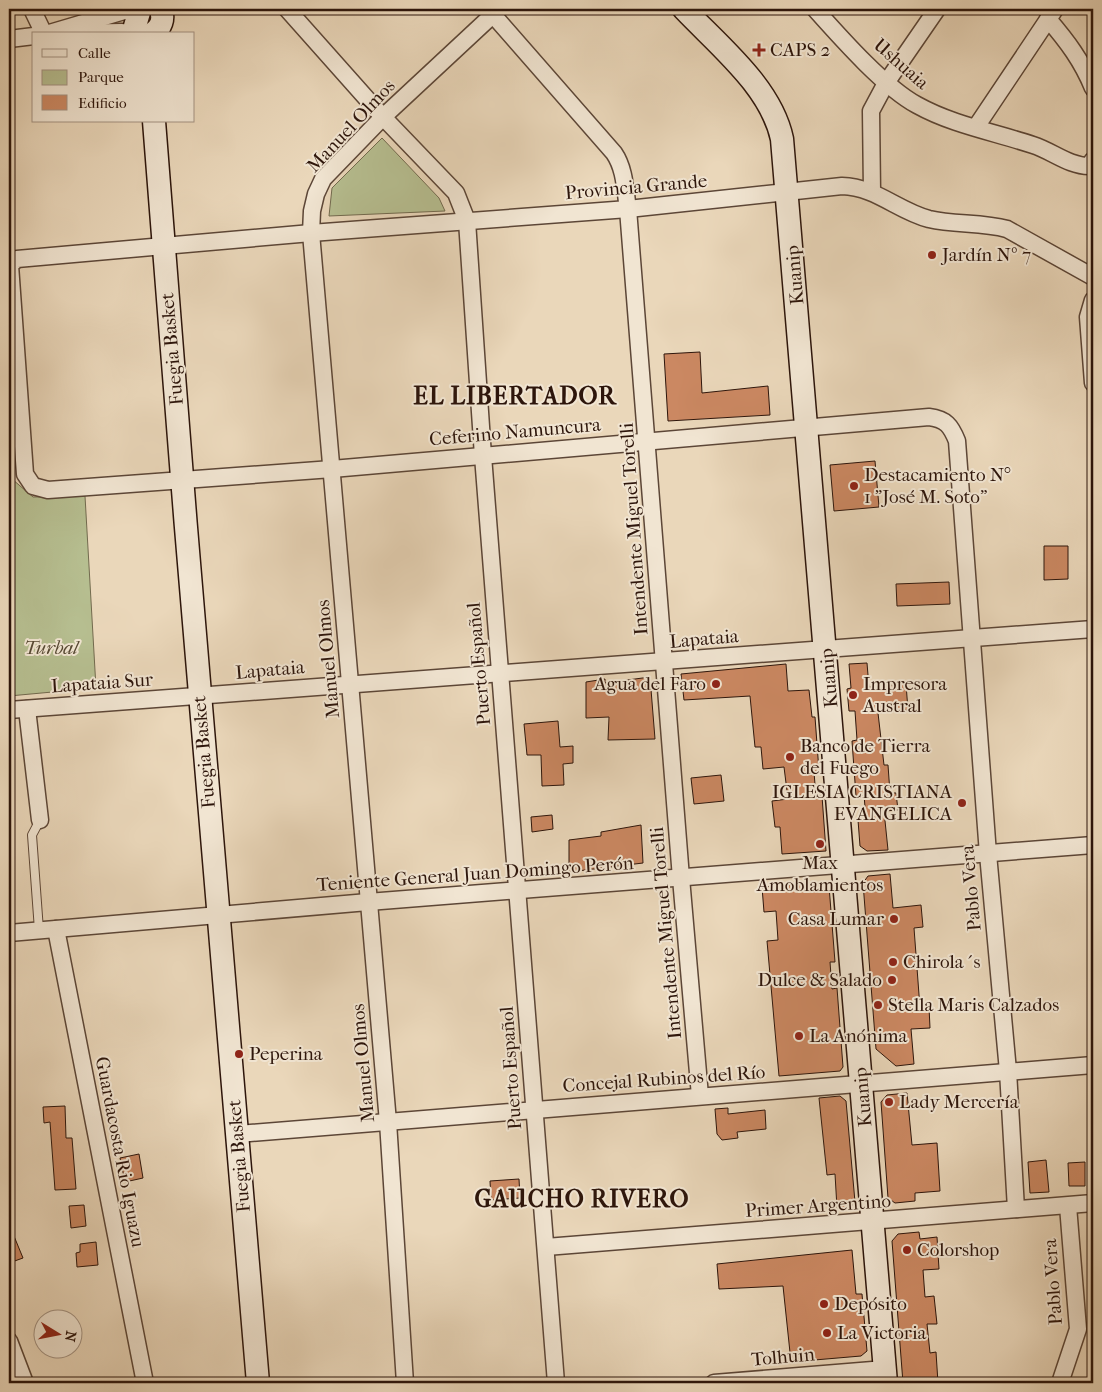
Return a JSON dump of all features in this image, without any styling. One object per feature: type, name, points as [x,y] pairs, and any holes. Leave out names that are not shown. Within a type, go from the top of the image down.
[{"type":"main road","points":[[136,32],[135,26],[140,9]]},
{"type":"main road","name":"Kuanip","points":[[684,9],[755,84],[769,104],[777,120],[782,139],[826,649],[885,1376]]},
{"type":"main road","name":"Fuegia Basket","points":[[154,122],[198,696],[219,914],[258,1383]]},
{"type":"street","points":[[32,9],[44,32]]},
{"type":"street","points":[[52,32],[131,9]]},
{"type":"street","name":"Puerto Español","points":[[287,9],[383,117],[456,193],[467,221],[483,456],[556,1383]]},
{"type":"street","points":[[872,192],[871,111],[886,82],[937,9]]},
{"type":"street","name":"Manuel Olmos","points":[[406,1383],[388,1122],[311,233],[314,202],[323,179],[383,117],[494,11]]},
{"type":"street","name":"Intendente Miguel Torelli","points":[[494,11],[614,152],[620,162],[628,209],[700,1096]]},
{"type":"street","name":"Ushuaia","points":[[821,11],[886,82],[916,105],[944,118],[1046,149],[1072,163],[1091,163]]},
{"type":"street","points":[[976,127],[1052,14],[1077,54],[1093,88]]},
{"type":"street","points":[[9,39],[32,36]]},
{"type":"street","name":"Provincia Grande","points":[[48,490],[33,486],[25,474],[10,265],[17,259],[163,245],[628,209],[842,186],[856,187],[872,192],[908,211],[929,219],[965,224],[995,225],[1006,229],[1093,276]]},
{"type":"street","points":[[1092,303],[1088,317],[1093,383]]},
{"type":"street","name":"Ceferino Namuncura","points":[[48,490],[332,469],[647,440],[929,417],[942,419]]},
{"type":"street","name":"Pablo Vera","points":[[942,419],[952,428],[957,441],[988,854],[1008,1071],[1016,1209]]},
{"type":"street","name":"Lapataia","points":[[198,696],[1093,629]]},
{"type":"street","name":"Lapataia Sur","points":[[9,710],[198,696]]},
{"type":"street","points":[[27,709],[40,820]]},
{"type":"street","name":"Teniente General Juan Domingo Perón","points":[[9,933],[219,914],[1093,845]]},
{"type":"street","name":"Guardacosta Rio Iguazu","points":[[56,928],[145,1383]]},
{"type":"street","name":"Concejal Rubinos del Río","points":[[238,1134],[1093,1065]]},
{"type":"street","name":"Primer Argentino","points":[[546,1247],[1093,1204]]},
{"type":"street","name":"Pablo Vera","points":[[1060,1383],[1086,1328],[1068,1206]]},
{"type":"street","points":[[9,1340],[25,1383]]},
{"type":"street","name":"Tolhuin","points":[[714,1383],[885,1376]]},
{"type":"lane","points":[[39,930],[32,836],[40,820]]},
{"type":"green space","points":[[382,138],[439,198],[445,211],[329,216],[332,188]]},
{"type":"green space","name":"Turbal","points":[[9,438],[12,479],[33,497],[85,496],[96,688],[9,696]]},
{"type":"building","points":[[700,352],[702,393],[768,386],[770,415],[668,421],[664,354]]},
{"type":"building","name":"Destacamiento N° 1 \"José M. Soto\"","points":[[875,461],[879,507],[834,511],[830,465]]},
{"type":"building","points":[[1044,546],[1068,546],[1068,579],[1044,580]]},
{"type":"building","points":[[949,582],[950,604],[897,606],[896,584]]},
{"type":"building","points":[[867,663],[869,687],[906,684],[908,710],[878,713],[884,765],[888,765],[890,793],[896,793],[898,810],[884,811],[888,850],[867,851],[860,846],[858,820],[866,819],[864,795],[856,796],[852,741],[857,740],[855,711],[849,711],[847,689],[851,688],[849,664]]},
{"type":"building","points":[[786,664],[788,691],[809,690],[812,717],[815,717],[819,771],[814,772],[816,797],[822,796],[826,851],[782,854],[780,827],[775,827],[772,801],[788,799],[784,767],[763,769],[761,747],[755,747],[750,696],[684,700],[681,674]]},
{"type":"building","points":[[650,677],[655,739],[608,740],[609,717],[586,718],[586,682],[605,679],[605,683]]},
{"type":"building","points":[[558,721],[560,747],[573,746],[573,763],[563,764],[564,785],[542,786],[541,755],[527,755],[524,724]]},
{"type":"building","points":[[721,775],[724,801],[694,804],[691,778]]},
{"type":"building","points":[[552,815],[553,829],[532,832],[531,817]]},
{"type":"building","points":[[641,825],[643,863],[569,872],[569,840],[601,836],[601,832]]},
{"type":"building","points":[[890,874],[893,908],[921,905],[923,927],[914,928],[920,1008],[929,1007],[930,1028],[911,1029],[914,1064],[896,1066],[876,1049],[863,883],[868,876]]},
{"type":"building","points":[[824,882],[829,886],[835,962],[830,962],[832,989],[837,988],[843,1067],[840,1071],[779,1076],[767,941],[778,940],[776,911],[764,912],[762,887]]},
{"type":"building","points":[[907,1093],[912,1145],[937,1143],[940,1191],[915,1193],[915,1201],[895,1203],[888,1198],[881,1102],[887,1095]]},
{"type":"building","points":[[840,1096],[846,1101],[855,1202],[850,1208],[837,1208],[835,1174],[827,1175],[819,1098]]},
{"type":"building","points":[[65,1106],[66,1138],[72,1138],[76,1189],[55,1190],[50,1122],[44,1123],[43,1107]]},
{"type":"building","points":[[728,1108],[728,1114],[765,1110],[766,1129],[737,1132],[738,1138],[722,1140],[717,1134],[715,1109]]},
{"type":"building","points":[[139,1154],[143,1178],[125,1182],[120,1158]]},
{"type":"building","points":[[1046,1160],[1049,1192],[1030,1193],[1028,1162]]},
{"type":"building","points":[[1085,1162],[1085,1186],[1069,1186],[1068,1163]]},
{"type":"building","points":[[519,1179],[520,1198],[491,1200],[490,1181]]},
{"type":"building","points":[[84,1205],[86,1226],[71,1228],[69,1206]]},
{"type":"building","points":[[9,1224],[23,1258],[9,1263]]},
{"type":"building","points":[[919,1232],[920,1239],[937,1237],[939,1269],[923,1270],[925,1297],[934,1296],[937,1324],[927,1324],[930,1353],[936,1352],[938,1383],[903,1383],[892,1241],[898,1234]]},
{"type":"building","points":[[96,1242],[98,1265],[77,1267],[76,1253],[80,1252],[80,1244]]},
{"type":"building","points":[[852,1250],[856,1294],[862,1294],[867,1351],[861,1356],[791,1362],[783,1286],[719,1289],[717,1264]]},
{"type":"place","name":"CAPS 2","points":[[759,50]]},
{"type":"place","name":"Jardín Nº 7","points":[[932,255]]},
{"type":"place","name":"Destacamiento N° 1 \"José M. Soto\"","points":[[854,486]]},
{"type":"place","name":"Agua del Faro","points":[[716,684]]},
{"type":"place","name":"Impresora Austral","points":[[853,695]]},
{"type":"place","name":"Banco de Tierra del Fuego","points":[[790,757]]},
{"type":"place","name":"IGLESIA CRISTIANA EVANGELICA","points":[[962,803]]},
{"type":"place","name":"Max Amoblamientos","points":[[820,844]]},
{"type":"place","name":"Casa Lumar","points":[[894,919]]},
{"type":"place","name":"Chirola´s","points":[[893,962]]},
{"type":"place","name":"Dulce & Salado","points":[[892,980]]},
{"type":"place","name":"Stella Maris Calzados","points":[[878,1005]]},
{"type":"place","name":"La Anónima","points":[[799,1036]]},
{"type":"place","name":"Peperina","points":[[239,1054]]},
{"type":"place","name":"Lady Mercería","points":[[889,1102]]},
{"type":"place","name":"Colorshop","points":[[907,1250]]},
{"type":"place","name":"Depósito","points":[[824,1304]]},
{"type":"place","name":"La Victoria","points":[[827,1333]]},
{"type":"district","name":"EL LIBERTADOR","points":[[515,396]]},
{"type":"district","name":"GAUCHO RIVERO","points":[[582,1199]]}]
